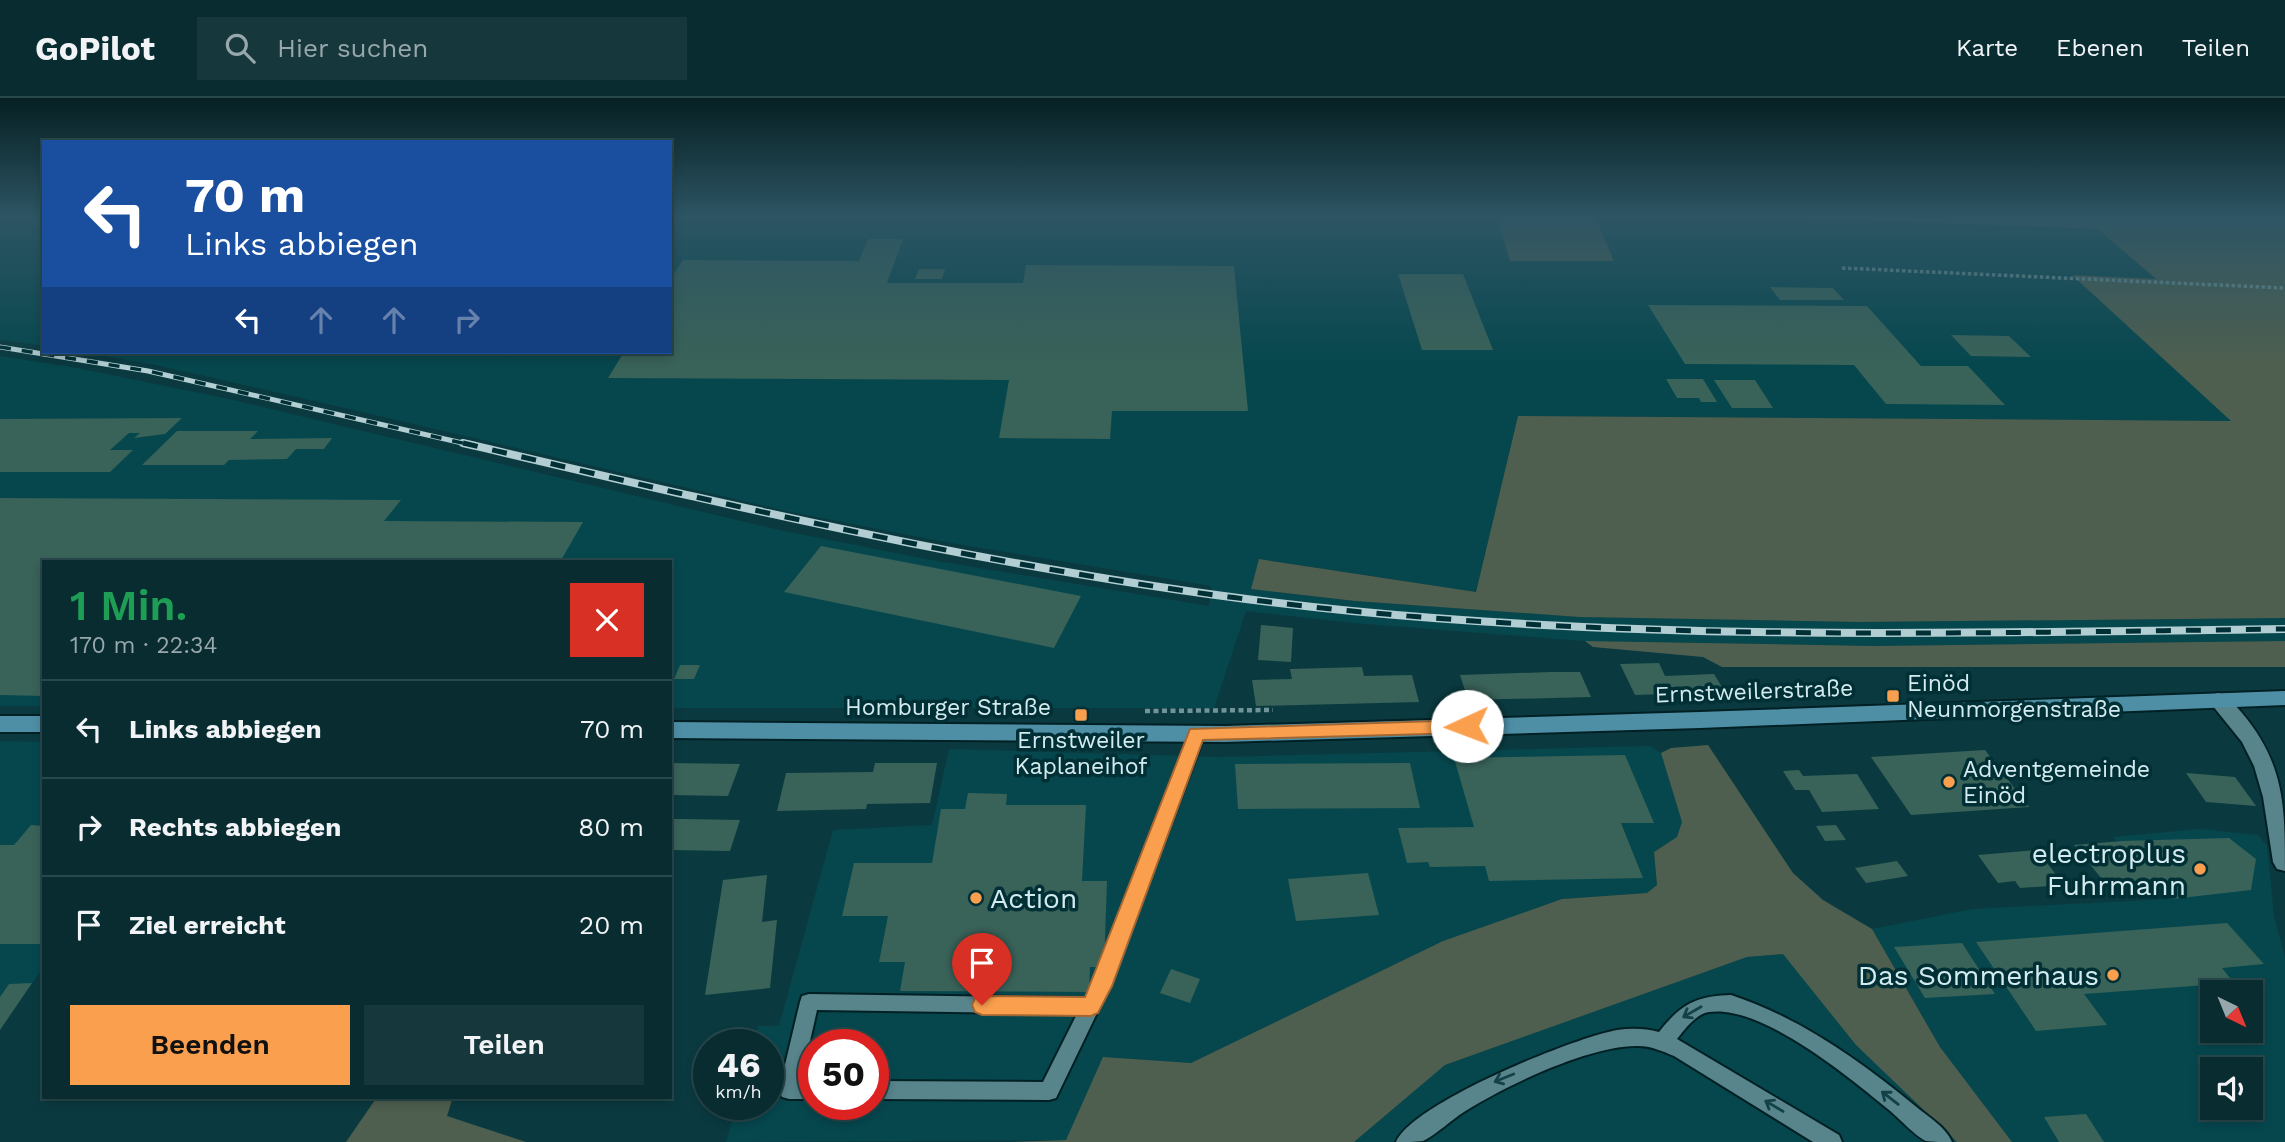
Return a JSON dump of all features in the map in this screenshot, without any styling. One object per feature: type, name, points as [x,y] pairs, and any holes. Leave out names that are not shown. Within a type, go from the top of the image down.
[{"type":"main road","name":"Ernstweilerstraße","points":[[1225,734],[1700,720],[2285,698]]},
{"type":"main road","points":[[0,724],[42,724]]},
{"type":"main road","name":"Homburger Straße","points":[[672,730],[1225,734]]},
{"type":"street","points":[[2218,700],[2249,736],[2261,757],[2274,798],[2285,862]]},
{"type":"lane","points":[[889,1090],[1049,1091],[1101,986],[1197,734]]},
{"type":"lane","points":[[803,1029],[809,1002],[1091,1006]]},
{"type":"lane","points":[[1663,1042],[1684,1016],[1708,1003],[1734,1004],[1755,1011],[1842,1059],[1942,1142]]},
{"type":"lane","points":[[1406,1142],[1455,1105],[1494,1082],[1615,1038],[1641,1037],[1663,1042],[1832,1142]]},
{"type":"lane","points":[[798,1050],[789,1090],[798,1090]]},
{"type":"path","points":[[1842,268],[2285,288]]},
{"type":"path","points":[[1142,711],[1281,710]]},
{"type":"shaded area","points":[[0,266],[42,266],[42,346],[0,340]]},
{"type":"shaded area","points":[[672,266],[2141,266],[2157,280],[2073,276],[2232,421],[1518,416],[1476,592],[1260,559],[1251,589],[1355,601],[1579,617],[1859,622],[2285,618],[2285,641],[1874,646],[1585,641],[1354,623],[1246,611],[1214,708],[672,708],[672,560],[42,560],[42,706],[0,706],[0,356],[77,368],[229,399],[779,530],[931,560],[1209,606],[1211,586],[945,542],[791,512],[156,365],[93,354],[672,354]]},
{"type":"shaded area","points":[[0,741],[42,742],[42,969],[0,1030]]},
{"type":"shaded area","points":[[1650,746],[1661,753],[1682,822],[1677,837],[1654,852],[1657,885],[1647,893],[1562,899],[1443,941],[1191,1063],[1114,1058],[1066,1140],[726,1142],[732,1120],[784,1120],[784,1029],[757,1029],[758,1026],[779,1026],[833,830],[932,825],[949,749],[1219,757]]},
{"type":"shaded area","points":[[2199,829],[2258,835],[2267,846],[2274,916],[2285,957],[2285,1142],[2012,1142],[1940,1047],[1872,929],[1973,909],[2168,899],[2113,837]]},
{"type":"shaded area","points":[[1784,954],[1856,1045],[1957,1142],[1354,1142],[1445,1065],[1747,957]]},
{"type":"green space","points":[[2141,266],[2285,266],[2285,618],[1859,622],[1579,617],[1355,601],[1251,589],[1259,559],[1476,592],[1518,416],[2231,421],[2072,275],[2156,279]]},
{"type":"green space","points":[[1585,641],[1874,646],[2285,641],[2285,667],[1722,667],[1703,657],[1593,647]]},
{"type":"green space","points":[[1708,745],[1793,873],[1823,900],[1872,929],[1940,1047],[2012,1142],[1957,1142],[1856,1045],[1783,954],[1747,957],[1445,1065],[1354,1142],[1008,1142],[1066,1140],[1103,1057],[1191,1063],[1443,941],[1562,899],[1647,893],[1657,885],[1654,852],[1677,837],[1682,822],[1661,753],[1671,748]]},
{"type":"green space","points":[[376,1099],[452,1099],[447,1116],[526,1142],[346,1142]]},
{"type":"building","points":[[679,266],[893,266],[887,283],[1023,283],[1026,266],[1234,266],[1248,411],[1112,411],[1110,439],[999,438],[1009,380],[608,378],[623,354],[672,354],[672,277]]},
{"type":"building","points":[[919,269],[945,269],[942,279],[915,279]]},
{"type":"building","points":[[1398,274],[1463,274],[1493,350],[1422,350]]},
{"type":"building","points":[[1770,287],[1833,288],[1844,300],[1780,300]]},
{"type":"building","points":[[1648,305],[1867,306],[1921,366],[1968,366],[2005,405],[1886,404],[1854,365],[1685,364]]},
{"type":"building","points":[[1951,335],[2009,336],[2031,357],[1971,356]]},
{"type":"building","points":[[1666,379],[1703,379],[1717,402],[1701,402],[1699,398],[1677,398]]},
{"type":"building","points":[[1714,380],[1755,380],[1773,408],[1732,408]]},
{"type":"building","points":[[182,418],[165,434],[134,438],[140,433],[129,433],[110,450],[133,450],[110,472],[0,472],[0,419]]},
{"type":"building","points":[[177,431],[258,431],[250,439],[332,438],[324,449],[296,449],[287,459],[229,460],[224,465],[142,465]]},
{"type":"building","points":[[0,498],[401,500],[384,521],[583,522],[561,560],[42,560],[42,696],[0,695]]},
{"type":"building","points":[[821,546],[1081,596],[1054,648],[784,592]]},
{"type":"building","points":[[1261,625],[1293,628],[1291,662],[1258,660]]},
{"type":"building","points":[[1659,663],[1665,676],[1714,674],[1725,692],[1635,695],[1620,664]]},
{"type":"building","points":[[680,665],[700,665],[694,679],[674,679]]},
{"type":"building","points":[[1362,667],[1364,676],[1412,675],[1419,702],[1256,706],[1252,680],[1292,679],[1290,669]]},
{"type":"building","points":[[1580,672],[1591,697],[1468,700],[1460,675]]},
{"type":"building","name":"Adventgemeinde Einöd","points":[[1985,750],[2029,807],[1911,815],[1871,757]]},
{"type":"building","points":[[1625,755],[1654,823],[1621,823],[1643,878],[1489,881],[1485,866],[1430,867],[1428,862],[1407,863],[1398,828],[1474,827],[1454,758]]},
{"type":"building","points":[[672,763],[740,764],[728,796],[672,795]]},
{"type":"building","points":[[875,763],[937,763],[930,803],[867,804],[866,809],[777,811],[786,773],[873,772]]},
{"type":"building","points":[[1410,763],[1420,808],[1238,809],[1235,764]]},
{"type":"building","points":[[1799,770],[1803,776],[1857,774],[1879,809],[1822,812],[1809,790],[1795,790],[1783,771]]},
{"type":"building","points":[[2186,773],[2235,777],[2256,806],[2206,802]]},
{"type":"building","name":"Action","points":[[968,793],[1007,794],[1006,805],[1086,805],[1082,881],[1107,881],[1104,967],[1090,967],[1089,992],[900,991],[905,962],[879,962],[888,916],[842,916],[854,863],[932,863],[941,809],[965,809]]},
{"type":"building","points":[[672,819],[740,820],[730,851],[672,850]]},
{"type":"building","points":[[31,825],[42,826],[42,944],[0,944],[0,845],[14,845]]},
{"type":"building","points":[[1836,825],[1846,840],[1825,841],[1816,826]]},
{"type":"building","name":"electroplus Fuhrmann","points":[[2229,838],[2256,859],[2251,890],[2172,899],[2155,879],[2106,884],[2074,845],[2122,841]]},
{"type":"building","points":[[2037,850],[2064,885],[2020,888],[2015,881],[1998,883],[1978,855]]},
{"type":"building","points":[[1897,861],[1908,876],[1866,883],[1855,868]]},
{"type":"building","points":[[1368,873],[1379,915],[1296,921],[1288,879]]},
{"type":"building","points":[[767,875],[762,922],[777,920],[770,988],[705,995],[723,880]]},
{"type":"building","name":"Das Sommerhaus","points":[[2227,923],[2264,964],[2222,968],[2232,980],[2200,980],[2200,985],[2084,994],[2107,1025],[2036,1031],[1976,942]]},
{"type":"building","points":[[1962,943],[1995,994],[1925,998],[1894,947]]},
{"type":"building","points":[[1171,969],[1200,979],[1190,1003],[1160,993]]},
{"type":"building","points":[[32,983],[0,1030],[0,997],[9,984]]},
{"type":"building","points":[[2086,1114],[2104,1142],[2059,1142],[2044,1117]]},
{"type":"railway","points":[[0,347],[42,354]]},
{"type":"railway","points":[[43,354],[148,371],[471,445]]},
{"type":"railway","points":[[463,443],[794,519],[1016,563],[1128,582],[1352,611],[1468,621],[1701,631],[1935,633],[2285,629]]},
{"type":"place","name":"Einöd Neunmorgenstraße","points":[[1893,696]]},
{"type":"place","name":"Ernstweiler Kaplaneihof","points":[[1081,715]]},
{"type":"place","name":"Adventgemeinde Einöd","points":[[1949,782]]},
{"type":"place","name":"electroplus Fuhrmann","points":[[2200,869]]},
{"type":"place","name":"Action","points":[[976,898]]},
{"type":"place","name":"Das Sommerhaus","points":[[2113,975]]},
{"type":"route","points":[[982,1005],[1091,1006],[1197,734],[1467,726]]}]
